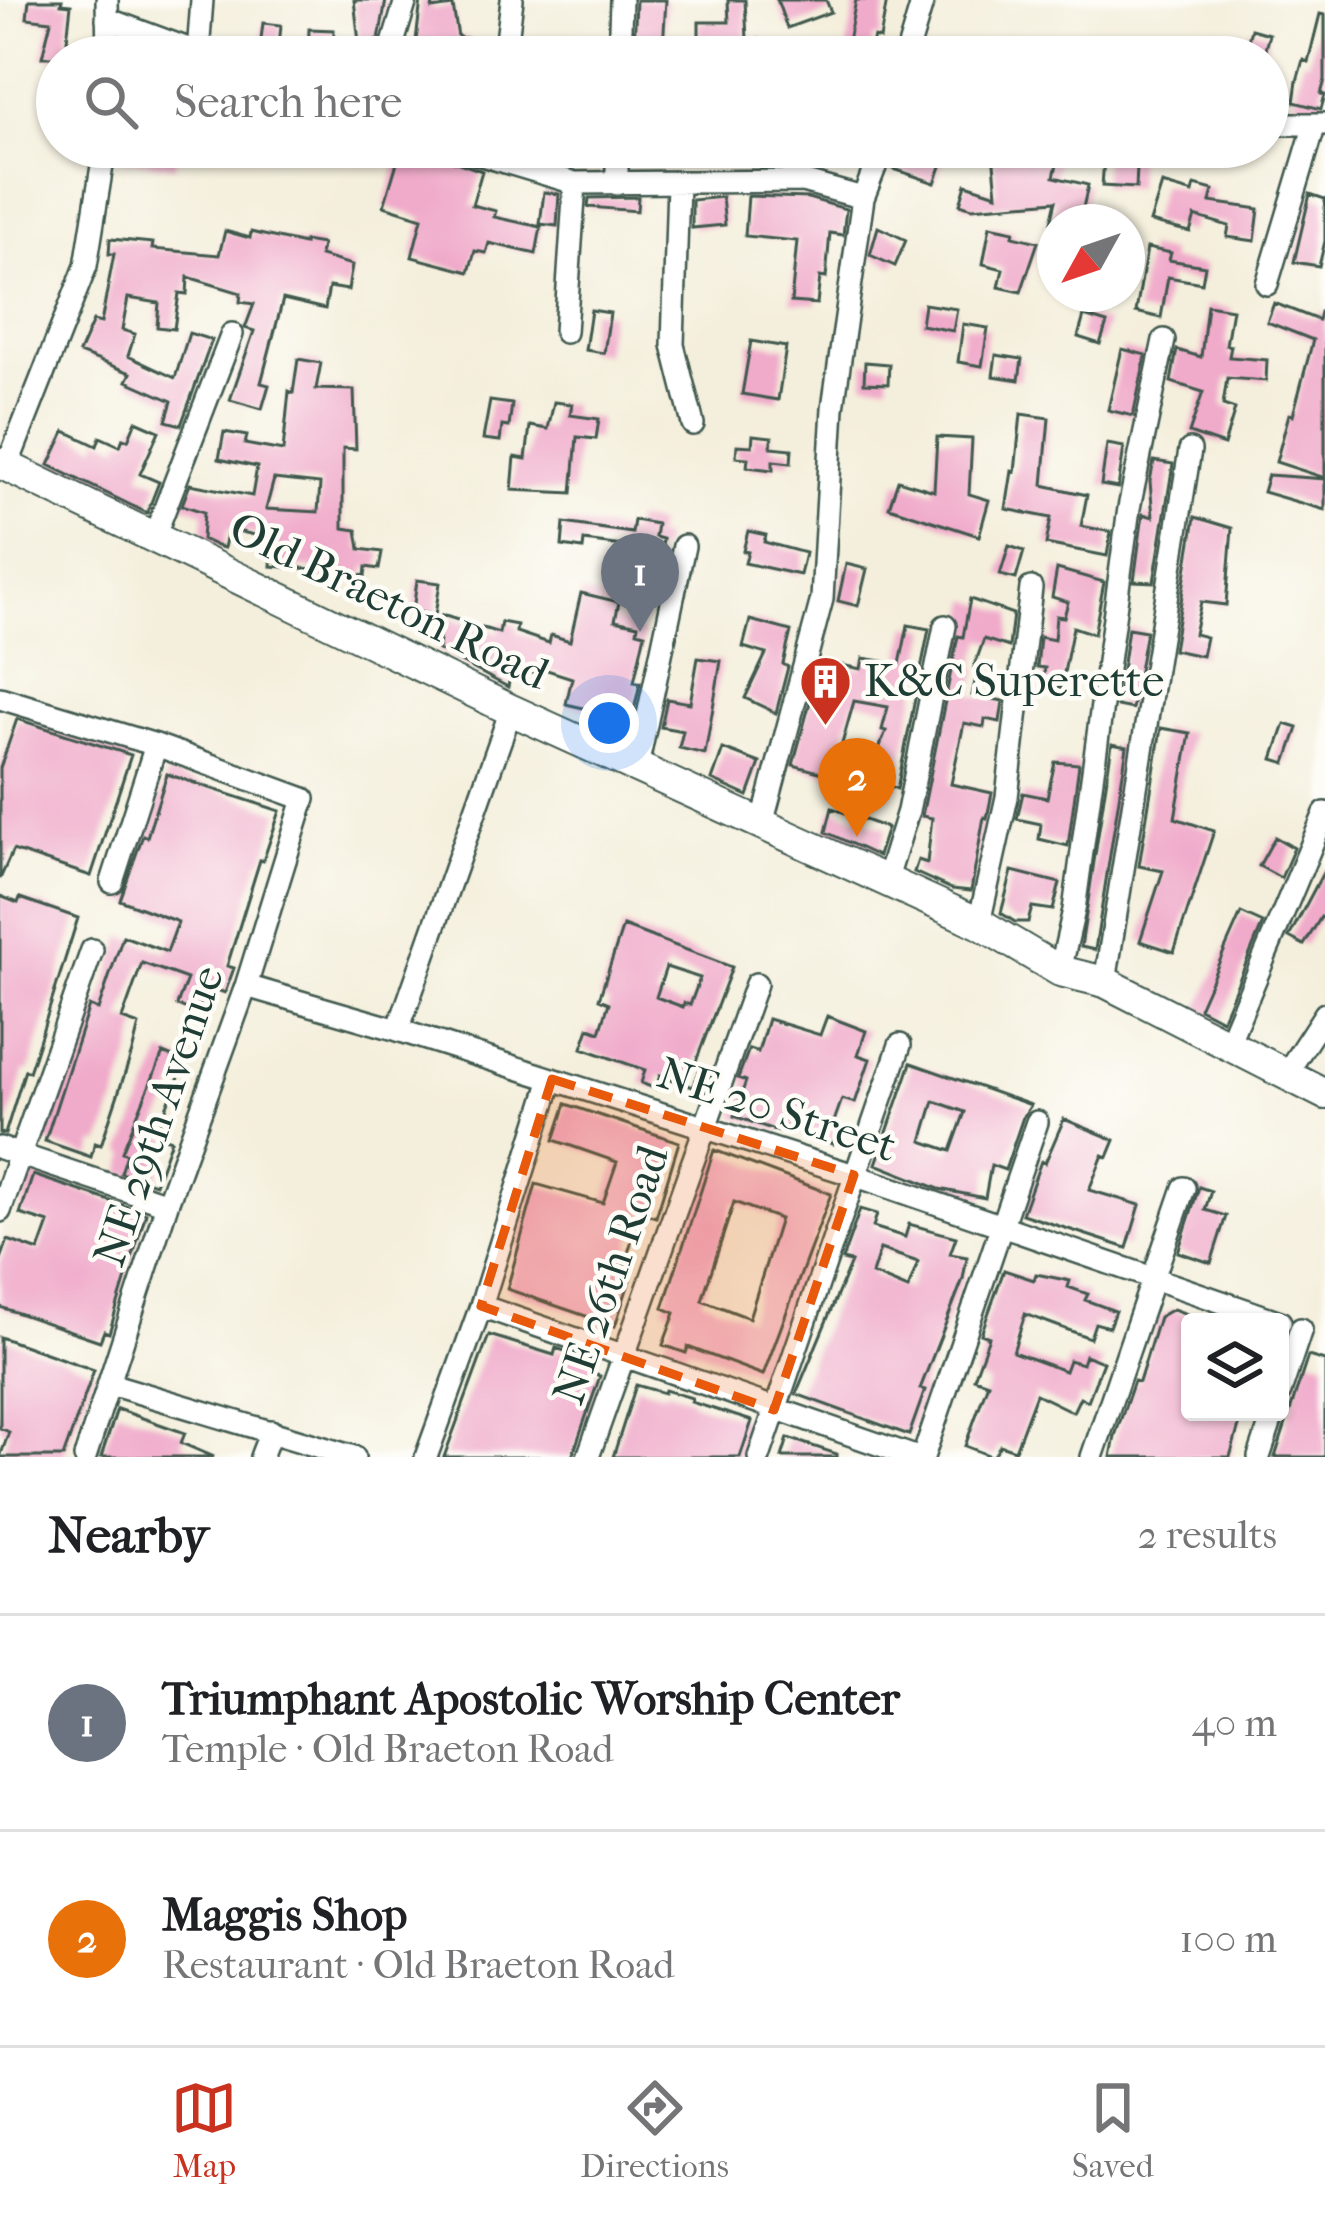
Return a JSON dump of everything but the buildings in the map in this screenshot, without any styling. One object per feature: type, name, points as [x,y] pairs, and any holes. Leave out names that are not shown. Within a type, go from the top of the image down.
[{"type":"street","points":[[202,0],[203,36]]},
{"type":"street","points":[[395,36],[406,0]]},
{"type":"street","points":[[508,36],[512,0]]},
{"type":"street","points":[[619,36],[620,0]]},
{"type":"street","points":[[912,36],[922,0]]},
{"type":"street","points":[[107,9],[164,36]]},
{"type":"street","points":[[1267,284],[1320,124],[1289,124]]},
{"type":"street","points":[[4,464],[86,266],[102,168]]},
{"type":"street","points":[[534,168],[575,183],[802,181],[863,198]]},
{"type":"street","points":[[616,168],[616,184]]},
{"type":"street","points":[[762,824],[822,599],[833,408],[863,198],[875,168]]},
{"type":"street","points":[[565,332],[575,183]]},
{"type":"street","points":[[678,183],[674,345],[693,424]]},
{"type":"street","points":[[154,537],[232,334]]},
{"type":"street","points":[[1060,971],[1074,910],[1129,508],[1164,340]]},
{"type":"street","points":[[1105,982],[1190,450]]},
{"type":"street","name":"Old Braeton Road","points":[[4,464],[511,710],[979,923],[1060,971],[1105,982],[1325,1094]]},
{"type":"street","points":[[637,767],[684,546]]},
{"type":"street","points":[[979,923],[1007,797],[1031,588]]},
{"type":"street","points":[[886,882],[908,812],[945,626]]},
{"type":"street","points":[[2,707],[156,746],[112,882]]},
{"type":"street","points":[[398,1030],[511,710]]},
{"type":"street","name":"NE 29th Avenue","points":[[85,1457],[167,1204],[246,986],[304,800],[156,746]]},
{"type":"street","points":[[1228,1044],[1325,814]]},
{"type":"street","points":[[0,1211],[10,1151],[92,950]]},
{"type":"street","name":"NE 26th Road","points":[[589,1457],[756,984]]},
{"type":"street","name":"NE 20 Street","points":[[246,986],[854,1175],[1254,1313]]},
{"type":"street","points":[[1286,1074],[1325,1014]]},
{"type":"street","points":[[759,1457],[900,1045]]},
{"type":"street","points":[[426,1457],[481,1306],[552,1079]]},
{"type":"street","points":[[481,1306],[919,1457],[1037,1122]]},
{"type":"street","points":[[10,1151],[167,1204]]},
{"type":"street","points":[[1092,1457],[1184,1188]]},
{"type":"street","name":"NE 20 Street","points":[[1289,1325],[1325,1338]]},
{"type":"street","points":[[110,1384],[354,1457]]},
{"type":"street","points":[[1259,1457],[1271,1421]]},
{"type":"street","points":[[261,1457],[271,1431]]},
{"type":"highlighted area","points":[[552,1079],[854,1175],[774,1410],[481,1306]]},
{"type":"place","name":"Triumphant Apostolic Worship Center","points":[[640,632]]},
{"type":"place","name":"K&C Superette","points":[[825,727]]},
{"type":"place","name":"Maggis Shop","points":[[857,837]]}]
